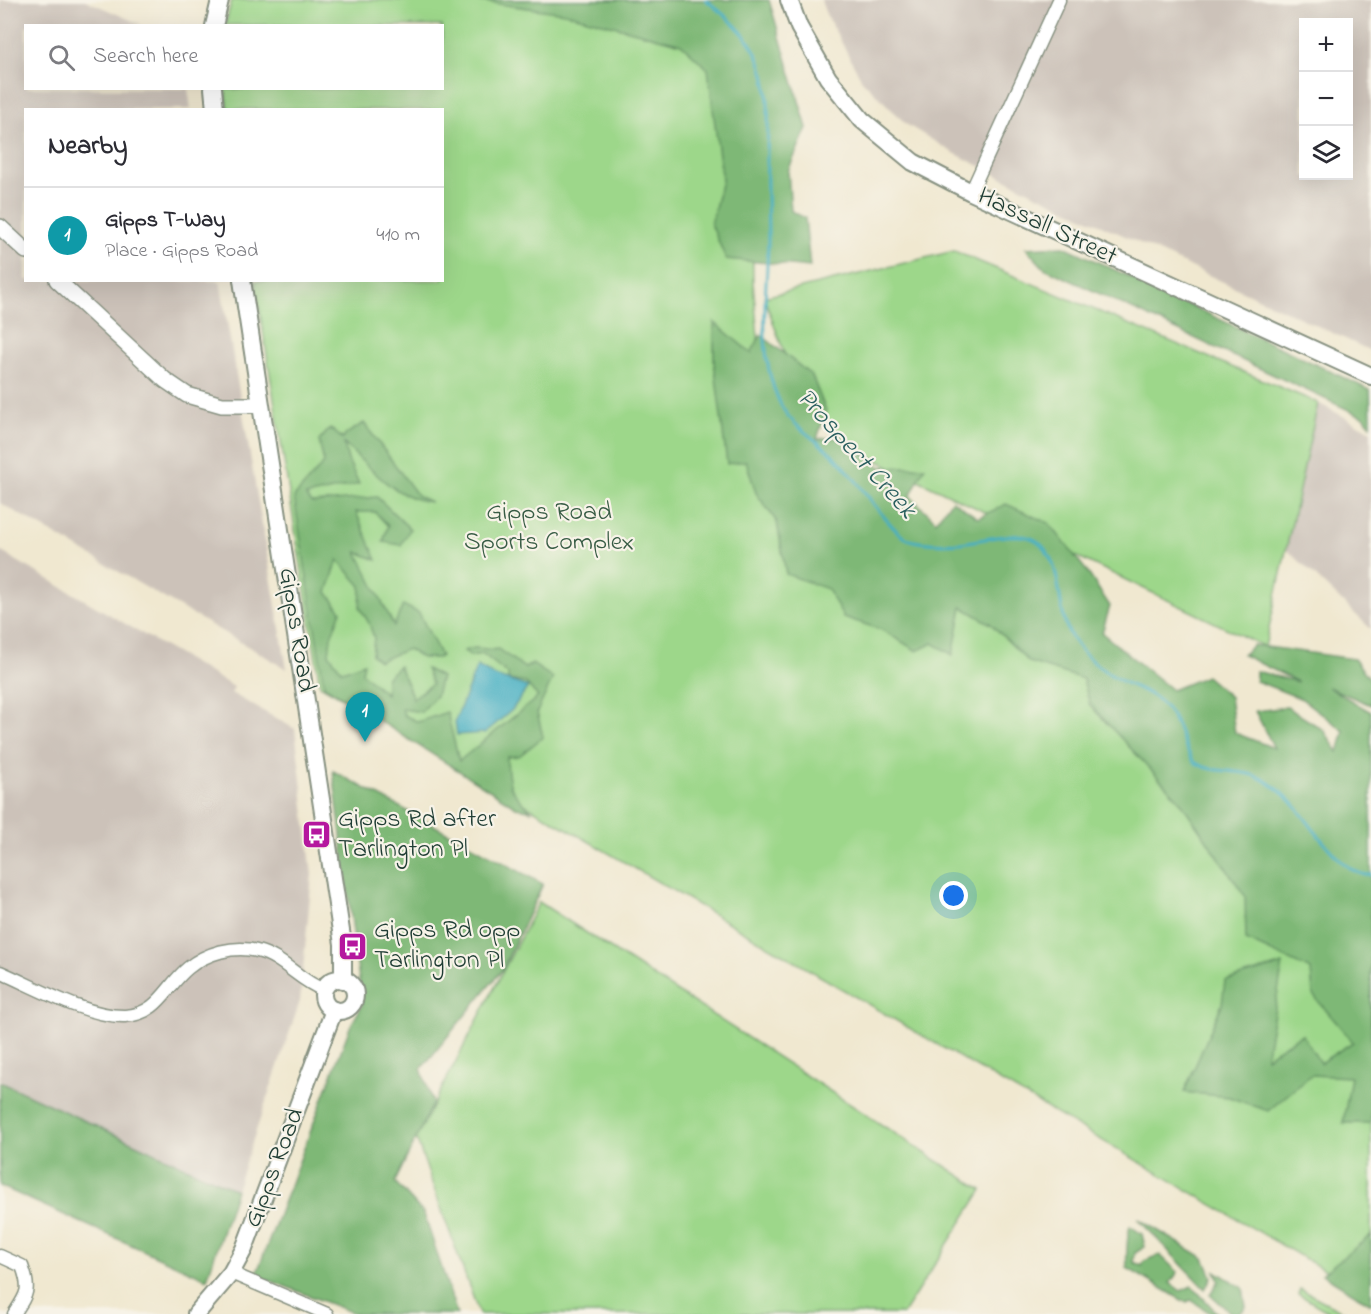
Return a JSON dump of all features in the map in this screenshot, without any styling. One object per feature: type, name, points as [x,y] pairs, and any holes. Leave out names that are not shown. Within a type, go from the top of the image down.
[{"type":"main road","points":[[214,24],[220,0]]},
{"type":"main road","name":"Hassall Street","points":[[789,0],[799,27],[828,78],[862,120],[913,162],[971,192],[1371,376]]},
{"type":"main road","points":[[213,90],[215,108]]},
{"type":"main road","name":"Gipps Road","points":[[242,282],[343,944],[343,980]]},
{"type":"main road","points":[[334,980],[343,980],[354,989],[355,997],[352,1005],[346,1010],[334,1011],[323,1000],[324,990],[334,980]]},
{"type":"main road","name":"Gipps Road","points":[[196,1314],[231,1273],[244,1249],[334,1011]]},
{"type":"street","points":[[971,192],[1059,0]]},
{"type":"street","points":[[0,227],[24,249]]},
{"type":"street","points":[[59,282],[165,380],[187,395],[222,405],[261,405]]},
{"type":"street","points":[[0,972],[79,1006],[105,1014],[126,1016],[148,1010],[167,994],[188,969],[208,955],[230,950],[256,950],[274,957],[314,987],[324,990]]},
{"type":"street","points":[[0,1256],[22,1266],[28,1281],[27,1295],[14,1314]]},
{"type":"street","points":[[231,1273],[327,1314]]},
{"type":"shaded area","points":[[0,0],[85,0],[140,24],[24,24],[24,90],[188,90],[191,108],[24,108],[24,282],[220,282],[287,669],[0,503]]},
{"type":"shaded area","points":[[821,0],[1371,0],[1371,351],[1035,194],[952,152],[906,124],[862,80],[826,14]]},
{"type":"shaded area","points":[[1318,403],[1371,431],[1371,629],[1292,554],[1242,517]]},
{"type":"shaded area","points":[[0,551],[234,687],[231,693],[295,729],[312,875],[300,1001],[236,1190],[0,1082]]},
{"type":"green space","name":"Gipps Road Sports Complex","points":[[232,0],[744,0],[750,65],[753,282],[760,360],[823,462],[1041,584],[1371,889],[1371,1297],[320,685],[255,282],[444,282],[444,108],[228,108],[225,90],[444,90],[444,24],[225,24]]},
{"type":"green space","points":[[470,0],[769,0],[807,128],[788,171],[791,211],[805,218],[810,267],[726,259],[711,224],[722,180],[708,69],[681,44],[565,13]]},
{"type":"green space","points":[[1064,246],[1370,390],[1371,425],[1364,417],[1044,268],[1026,248]]},
{"type":"green space","points":[[954,251],[1318,403],[1265,647],[858,451],[803,405],[764,297]]},
{"type":"green space","points":[[714,322],[751,353],[761,335],[812,376],[826,411],[817,439],[839,437],[881,467],[925,467],[910,496],[936,521],[952,500],[978,518],[1006,504],[1049,523],[1086,570],[1110,606],[1102,633],[1172,690],[1206,676],[1230,697],[1235,733],[1274,748],[1255,711],[1287,707],[1324,730],[1338,752],[1344,731],[1302,699],[1256,681],[1256,671],[1298,682],[1243,655],[1253,645],[1354,659],[1371,680],[1371,705],[1328,687],[1371,712],[1371,1123],[1343,1123],[1351,1077],[1311,1075],[1268,1111],[1229,1097],[1184,1092],[1222,1004],[1225,981],[1283,964],[1266,1057],[1302,1034],[1320,1063],[1353,1042],[1313,995],[1311,970],[1246,940],[1245,896],[1180,801],[1090,705],[1083,679],[1029,662],[991,624],[962,607],[953,655],[933,643],[917,651],[882,630],[843,617],[828,589],[786,574],[777,522],[756,493],[746,461],[727,464],[714,362]]},
{"type":"green space","points":[[364,423],[418,496],[431,502],[405,495],[383,481],[344,444],[348,460],[359,484],[306,496],[312,503],[377,497],[410,529],[401,545],[383,542],[388,526],[375,512],[356,512],[377,560],[357,552],[394,626],[403,605],[419,613],[441,656],[422,658],[408,649],[379,661],[372,655],[374,638],[369,623],[360,608],[361,586],[338,560],[327,592],[341,611],[331,637],[329,654],[342,671],[364,663],[362,673],[386,694],[386,678],[399,666],[413,698],[432,684],[426,669],[441,677],[436,696],[421,712],[402,709],[404,715],[418,722],[447,712],[459,761],[538,697],[526,683],[508,680],[508,674],[483,654],[471,656],[464,651],[474,648],[498,649],[525,668],[532,664],[553,678],[537,712],[543,737],[519,756],[507,757],[511,788],[532,811],[516,807],[324,686],[294,497],[324,463],[319,441],[330,428],[343,439],[346,434]]},
{"type":"green space","points":[[333,771],[543,884],[502,970],[421,1069],[433,1103],[395,1182],[424,1214],[457,1314],[356,1314],[256,1275],[350,1027],[362,1005]]},
{"type":"green space","points":[[539,902],[982,1190],[903,1314],[479,1314],[416,1138]]},
{"type":"green space","points":[[0,1082],[236,1190],[207,1279],[0,1186]]},
{"type":"green space","points":[[1137,1218],[1204,1258],[1212,1277],[1205,1289]]},
{"type":"green space","points":[[1130,1226],[1142,1234],[1145,1247],[1135,1253],[1134,1262],[1142,1266],[1144,1261],[1160,1255],[1178,1272],[1170,1283],[1181,1291],[1192,1286],[1218,1314],[1212,1314],[1191,1300],[1187,1303],[1127,1268]]},
{"type":"green space","points":[[1371,1235],[1371,1304],[1322,1274]]},
{"type":"green space","points":[[1215,1271],[1243,1288],[1246,1307],[1239,1314],[1232,1314],[1210,1294],[1219,1281]]},
{"type":"green space","points":[[1300,1289],[1348,1314],[1332,1314],[1298,1294]]},
{"type":"water","points":[[477,666],[495,676],[528,687],[512,710],[485,733],[457,735],[455,721]]},
{"type":"waterway","name":"Prospect Creek","points":[[706,0],[748,40],[758,57],[765,81],[768,117],[765,342],[772,382],[779,401],[790,418],[837,459],[883,516],[906,538],[924,543],[950,544],[1011,536],[1021,536],[1037,541],[1046,551],[1052,563],[1068,629],[1085,654],[1104,671],[1158,700],[1171,714],[1194,762],[1214,769],[1242,772],[1270,783],[1288,798],[1337,857],[1348,867],[1371,875]]},
{"type":"place","name":"Gipps T-Way","points":[[365,742]]},
{"type":"place","name":"Gipps Rd after Tarlington Pl","points":[[317,835]]},
{"type":"place","name":"Gipps Rd opp Tarlington Pl","points":[[353,946]]}]
